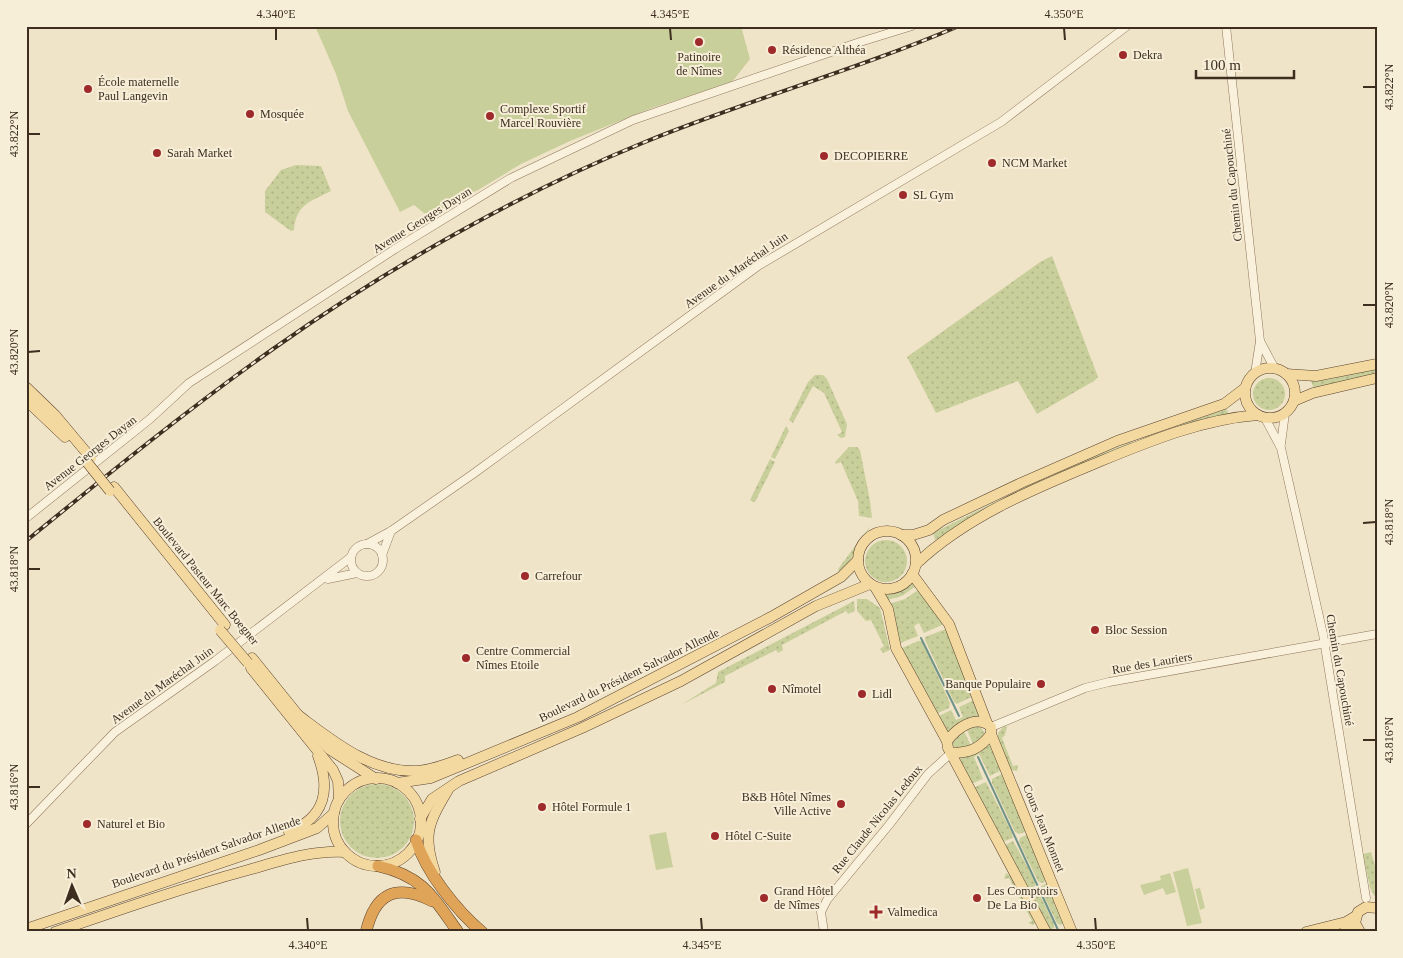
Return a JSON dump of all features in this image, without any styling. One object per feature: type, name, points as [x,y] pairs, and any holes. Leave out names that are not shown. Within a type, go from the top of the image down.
[{"type":"highway","points":[[416,840],[422,858],[469,920],[482,932]]},
{"type":"highway","points":[[378,866],[398,870],[410,876],[438,904],[458,932]]},
{"type":"highway","points":[[366,932],[372,910],[379,902],[391,894],[400,892],[415,893],[438,904]]},
{"type":"main road","points":[[1262,417],[1250,408],[1245,399],[1245,388],[1249,379],[1256,372],[1265,368],[1275,369],[1286,374],[1316,376],[1377,364]]},
{"type":"main road","points":[[1286,374],[1294,386],[1294,401]]},
{"type":"main road","points":[[873,585],[886,589],[896,588],[906,582],[914,569],[940,541],[964,525],[1004,504],[1122,452],[1209,422],[1237,416],[1275,418],[1285,413],[1294,401],[1313,392],[1377,378]]},
{"type":"main road","name":"Boulevard Pasteur Marc Boegner","points":[[26,388],[55,415],[88,460],[222,628],[298,715],[329,749],[376,779]]},
{"type":"main road","points":[[1046,932],[948,748],[947,741],[896,648],[888,609],[873,585],[859,569],[858,560],[863,545],[873,535],[886,532],[901,535],[929,530],[943,520],[1012,486],[1117,441],[1224,404],[1245,388]]},
{"type":"main road","name":"Boulevard Pasteur Marc Boegner","points":[[26,400],[88,460]]},
{"type":"main road","points":[[901,535],[913,547],[914,569]]},
{"type":"main road","name":"Boulevard du Président Salvador Allende","points":[[397,783],[431,778],[578,717],[771,617],[841,577],[858,560]]},
{"type":"main road","name":"Cours Jean Monnet","points":[[914,569],[949,624],[1072,932]]},
{"type":"main road","name":"Boulevard du Président Salvador Allende","points":[[420,820],[432,799],[451,785],[681,681],[816,606],[873,585]]},
{"type":"main road","name":"Boulevard Pasteur Marc Boegner","points":[[250,661],[316,751],[333,770],[338,781],[339,800]]},
{"type":"main road","points":[[298,715],[353,754],[371,763],[401,771],[419,771],[474,755],[578,717]]},
{"type":"main road","points":[[947,741],[963,725],[990,728],[981,746],[970,752],[951,753]]},
{"type":"main road","points":[[259,850],[272,839],[298,828],[319,809],[326,784],[316,751]]},
{"type":"main road","points":[[376,779],[397,783],[414,799],[420,820],[416,840],[408,853],[398,860],[378,866],[357,861],[345,852],[337,841],[333,826],[334,814],[339,800],[355,785],[376,779]]},
{"type":"main road","points":[[438,880],[429,855],[428,837],[435,810],[451,785]]},
{"type":"main road","name":"Boulevard du Président Salvador Allende","points":[[26,928],[259,850],[317,828],[334,814]]},
{"type":"main road","points":[[55,932],[199,883],[298,856],[324,852],[345,852]]},
{"type":"main road","points":[[1344,932],[1375,908]]},
{"type":"main road","points":[[1306,932],[1346,922],[1358,921]]},
{"type":"street","name":"Avenue Georges Dayan","points":[[26,518],[150,419],[189,383],[395,248],[511,178],[633,120],[912,26]]},
{"type":"street","name":"Avenue du Maréchal Juin","points":[[367,544],[391,532],[758,266],[1002,122],[1127,26]]},
{"type":"street","name":"Chemin du Capouchiné","points":[[1226,26],[1260,341],[1256,372]]},
{"type":"street","name":"Chemin du Capouchiné","points":[[1260,341],[1275,369]]},
{"type":"street","name":"Chemin du Capouchiné","points":[[1285,413],[1281,448],[1324,644],[1366,898]]},
{"type":"street","name":"Chemin du Capouchiné","points":[[1262,417],[1281,448]]},
{"type":"street","points":[[382,555],[376,547],[367,544],[358,546],[351,557],[352,566],[357,573],[364,576],[374,574],[381,567],[382,555],[391,532]]},
{"type":"street","name":"Avenue du Maréchal Juin","points":[[26,824],[115,732],[324,580],[351,557]]},
{"type":"street","name":"Avenue du Maréchal Juin","points":[[324,580],[344,574],[357,573]]},
{"type":"street","name":"Rue des Lauriers","points":[[990,728],[1085,688],[1109,682],[1377,634]]},
{"type":"street","name":"Rue Claude Nicolas Ledoux","points":[[824,932],[821,912],[827,900],[928,774],[951,753]]},
{"type":"street","points":[[1358,921],[1366,898],[1375,908]]},
{"type":"green space","name":"Complexe Sportif Marcel Rouvière","points":[[315,26],[741,26],[750,59],[732,82],[652,108],[570,141],[521,164],[478,190],[452,201],[434,215],[424,213],[414,205],[400,212],[348,111],[336,74]]},
{"type":"green space","points":[[296,165],[321,166],[331,191],[311,201],[301,209],[295,221],[294,230],[291,231],[265,212],[265,191],[281,170]]},
{"type":"green space","points":[[1052,256],[1098,377],[1037,414],[1018,381],[936,413],[907,357],[1040,262]]},
{"type":"green space","points":[[1377,369],[1377,375],[1314,389],[1311,381],[1330,379]]},
{"type":"green space","points":[[815,375],[823,375],[827,379],[847,424],[845,437],[841,438],[837,435],[842,432],[824,393],[813,386],[793,423],[789,420],[808,382]]},
{"type":"green space","points":[[1269,378],[1280,383],[1285,394],[1280,405],[1269,410],[1258,405],[1253,394],[1258,383]]},
{"type":"green space","points":[[1227,409],[1228,414],[1144,441],[1142,438]]},
{"type":"green space","points":[[786,426],[789,431],[775,459],[771,457]]},
{"type":"green space","points":[[1131,442],[1132,446],[1056,476],[1054,473]]},
{"type":"green space","points":[[849,447],[857,447],[860,450],[872,518],[859,516],[858,501],[841,462],[836,464],[835,462]]},
{"type":"green space","points":[[770,459],[775,462],[755,502],[753,502],[750,500]]},
{"type":"green space","points":[[1043,478],[1045,481],[977,514],[935,540],[933,533]]},
{"type":"green space","points":[[871,525],[849,562],[840,572],[838,569]]},
{"type":"green space","points":[[890,540],[898,543],[904,549],[907,561],[904,573],[898,579],[882,582],[874,579],[868,573],[865,557],[868,549],[874,543]]},
{"type":"green space","points":[[913,580],[916,586],[902,596],[887,600],[885,594],[902,589]]},
{"type":"green space","points":[[918,590],[944,624],[924,633],[919,623],[914,626],[918,636],[898,644],[889,604],[905,599]]},
{"type":"green space","points":[[857,599],[867,599],[880,608],[890,650],[883,653],[880,649],[884,646],[871,620],[866,621],[857,611]]},
{"type":"green space","points":[[854,601],[855,611],[848,614],[846,611],[782,645],[783,650],[778,653],[776,650],[725,676],[725,682],[681,705],[716,683],[718,672]]},
{"type":"green space","points":[[946,629],[974,696],[957,704],[954,702],[925,640],[925,637]]},
{"type":"green space","points":[[922,641],[950,703],[949,708],[934,715],[900,649]]},
{"type":"green space","points":[[974,700],[981,718],[949,733],[935,718],[951,710],[956,720],[963,717],[959,707]]},
{"type":"green space","points":[[1004,726],[1007,727],[1002,738],[1013,766],[1018,765],[1017,771],[1011,770],[998,737],[998,733]]},
{"type":"green space","points":[[981,727],[985,734],[974,746],[966,728]]},
{"type":"green space","points":[[963,729],[972,748],[958,749],[952,745],[952,741]]},
{"type":"green space","points":[[991,743],[1002,770],[990,776],[979,754],[974,757],[983,779],[971,784],[958,759],[978,753]]},
{"type":"green space","points":[[1004,773],[1027,831],[1019,834],[1015,832],[992,783],[992,779]]},
{"type":"green space","points":[[986,782],[1013,838],[1002,842],[973,788]]},
{"type":"green space","points":[[377,784],[398,790],[408,800],[414,821],[408,842],[398,852],[377,858],[356,852],[346,842],[340,821],[346,800],[356,790]]},
{"type":"green space","points":[[666,832],[673,867],[656,870],[649,835]]},
{"type":"green space","points":[[1028,834],[1048,880],[1042,883],[1038,881],[1019,842],[1020,838]]},
{"type":"green space","points":[[1013,841],[1036,882],[1035,886],[1027,890],[1004,846]]},
{"type":"green space","points":[[1371,852],[1377,872],[1377,900],[1370,888],[1363,854]]},
{"type":"green space","points":[[1188,868],[1202,923],[1187,926],[1173,872]]},
{"type":"green space","points":[[1006,873],[1011,876],[1035,923],[1033,925],[1028,923],[1032,921],[1009,878],[1004,879]]},
{"type":"green space","points":[[1170,873],[1176,892],[1166,895],[1163,888],[1144,895],[1140,885],[1161,880],[1160,876]]},
{"type":"green space","points":[[1048,883],[1064,923],[1060,925],[1057,923],[1041,890],[1041,886]]},
{"type":"green space","points":[[1200,888],[1205,908],[1200,910],[1195,889]]},
{"type":"green space","points":[[1035,889],[1038,891],[1054,924],[1054,928],[1049,930],[1029,892]]},
{"type":"waterway","points":[[921,638],[959,716]]},
{"type":"waterway","points":[[978,757],[1059,932]]},
{"type":"railway","points":[[26,541],[117,467],[273,349],[361,290],[453,235],[549,185],[645,142],[723,112],[881,57],[959,26]]},
{"type":"place","name":"Patinoire de Nîmes","points":[[699,42]]},
{"type":"place","name":"Résidence Althéa","points":[[772,50]]},
{"type":"place","name":"Dekra","points":[[1123,55]]},
{"type":"place","name":"École maternelle Paul Langevin","points":[[88,89]]},
{"type":"place","name":"Mosquée","points":[[250,114]]},
{"type":"place","name":"Complexe Sportif Marcel Rouvière","points":[[490,116]]},
{"type":"place","name":"Sarah Market","points":[[157,153]]},
{"type":"place","name":"DECOPIERRE","points":[[824,156]]},
{"type":"place","name":"NCM Market","points":[[992,163]]},
{"type":"place","name":"SL Gym","points":[[903,195]]},
{"type":"place","name":"Carrefour","points":[[525,576]]},
{"type":"place","name":"Bloc Session","points":[[1095,630]]},
{"type":"place","name":"Centre Commercial Nîmes Etoile","points":[[466,658]]},
{"type":"place","name":"Banque Populaire","points":[[1041,684]]},
{"type":"place","name":"Nîmotel","points":[[772,689]]},
{"type":"place","name":"Lidl","points":[[862,694]]},
{"type":"place","name":"B&B Hôtel Nîmes Ville Active","points":[[841,804]]},
{"type":"place","name":"Hôtel Formule 1","points":[[542,807]]},
{"type":"place","name":"Naturel et Bio","points":[[87,824]]},
{"type":"place","name":"Hôtel C-Suite","points":[[715,836]]},
{"type":"place","name":"Grand Hôtel de Nîmes","points":[[764,898]]},
{"type":"place","name":"Les Comptoirs De La Bio","points":[[977,898]]},
{"type":"place","name":"Valmedica","points":[[876,912]]}]
